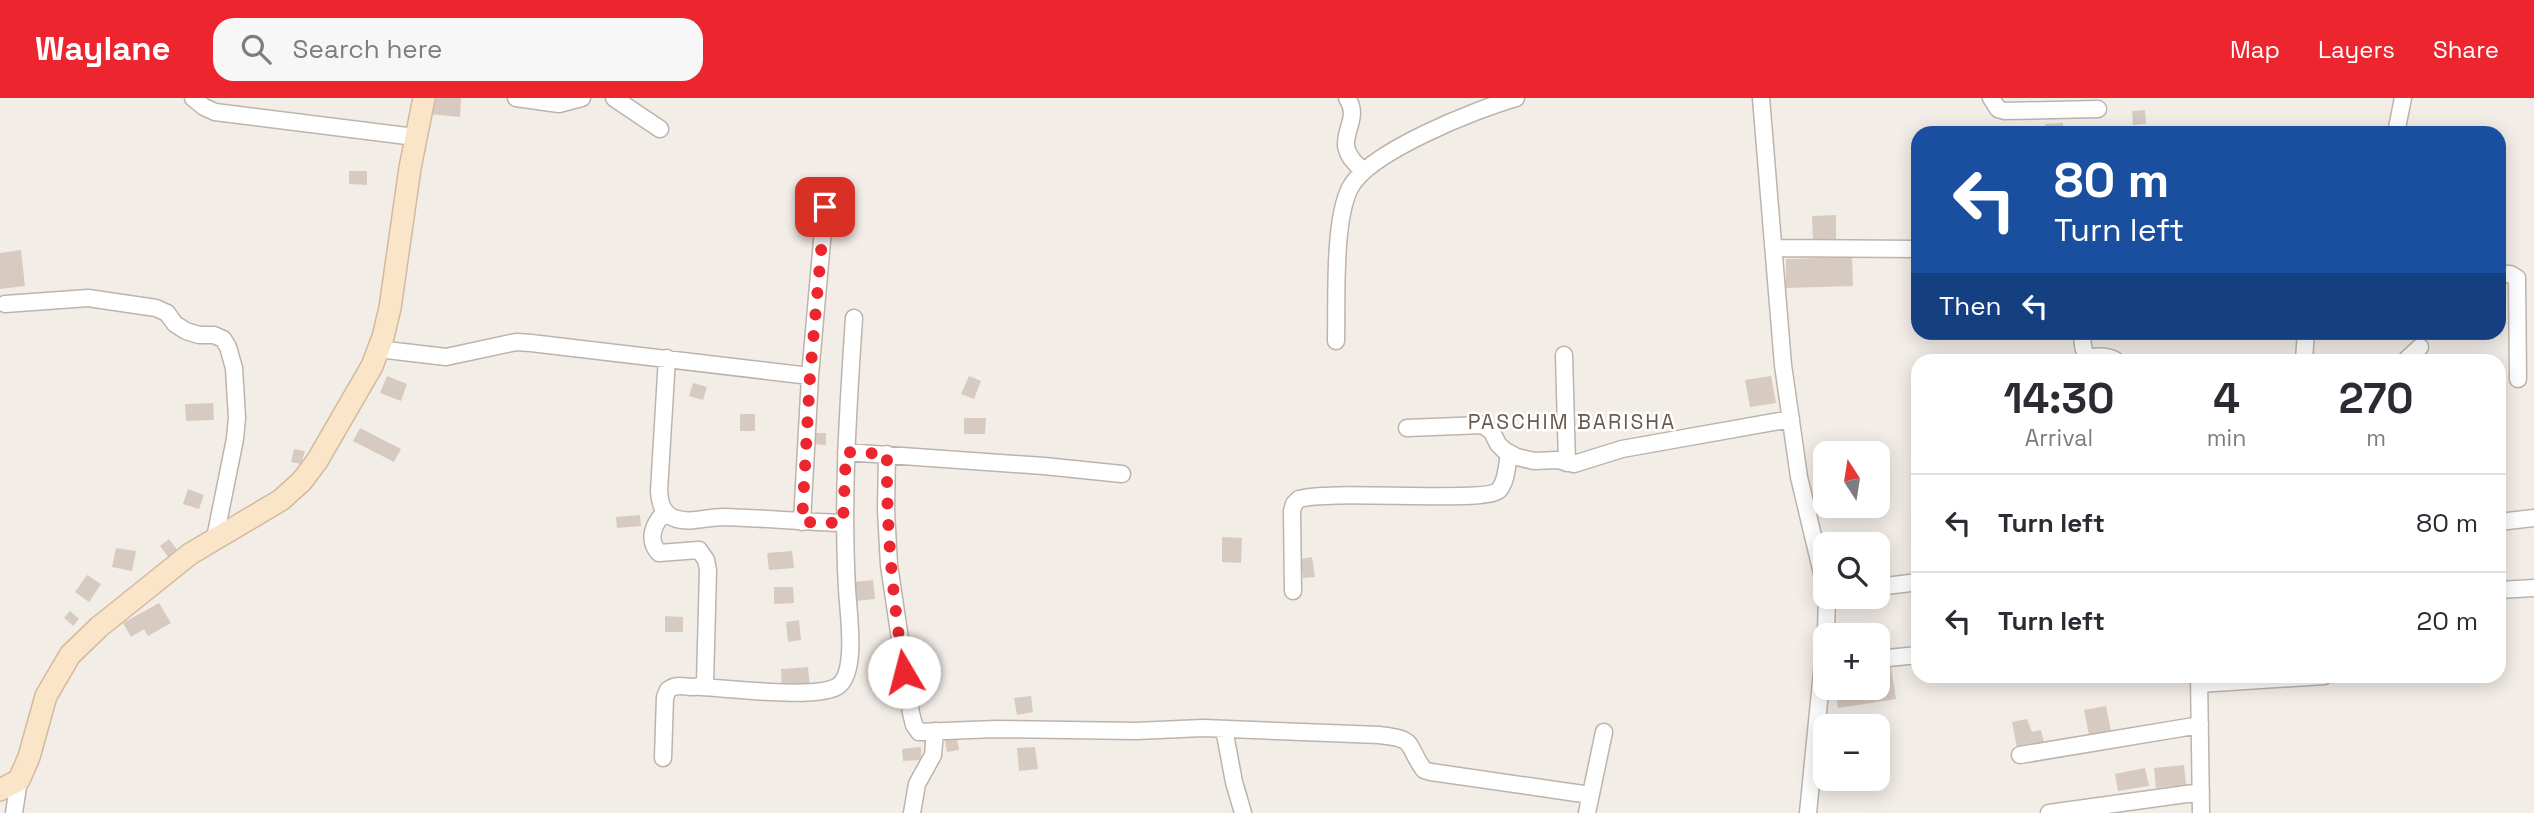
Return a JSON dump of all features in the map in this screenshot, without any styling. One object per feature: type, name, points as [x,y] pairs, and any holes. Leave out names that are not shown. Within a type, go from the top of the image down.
[{"type":"street","points":[[193,98],[215,112],[415,137]]},
{"type":"street","points":[[13,813],[9,785],[29,757],[46,696],[70,655],[99,627],[190,554],[281,500],[302,481],[317,461],[351,406],[372,366],[390,308],[415,137],[424,98]]},
{"type":"street","points":[[516,98],[559,104],[582,98]]},
{"type":"street","points":[[614,98],[660,129]]},
{"type":"street","points":[[1347,98],[1352,115],[1346,141],[1347,150],[1353,162],[1363,170]]},
{"type":"street","points":[[1335,341],[1341,220],[1350,187],[1363,170],[1381,158],[1460,116],[1516,98]]},
{"type":"street","points":[[1761,98],[1781,341],[1799,477],[1813,536]]},
{"type":"street","points":[[1991,98],[1998,109],[2005,111],[2098,109]]},
{"type":"street","points":[[2397,126],[2403,98]]},
{"type":"street","points":[[802,522],[810,376],[825,207]]},
{"type":"street","points":[[1774,248],[1911,249]]},
{"type":"street","points":[[2506,274],[2518,278],[2518,379]]},
{"type":"street","points":[[5,304],[88,298],[156,308],[167,313],[175,324],[186,331],[223,339],[234,368],[237,418],[215,538]]},
{"type":"street","points":[[663,758],[665,697],[668,690],[677,685],[788,693],[838,686],[847,675],[850,664],[843,523],[854,318]]},
{"type":"street","points":[[378,349],[446,357],[523,342],[810,376]]},
{"type":"street","points":[[2412,354],[2420,347]]},
{"type":"street","points":[[1564,355],[1567,463]]},
{"type":"street","points":[[667,358],[659,491],[660,504],[665,512],[671,517],[683,520],[716,517],[843,523]]},
{"type":"street","points":[[1407,428],[1483,425],[1488,428],[1497,444],[1524,460],[1581,463],[1622,449],[1791,419]]},
{"type":"street","points":[[846,452],[1122,474]]},
{"type":"street","points":[[1293,591],[1292,511],[1299,499],[1391,495],[1482,496],[1498,491],[1505,475],[1509,453]]},
{"type":"street","points":[[887,454],[886,510],[890,565],[911,713],[919,732],[996,729],[1224,729],[1400,737],[1409,743],[1424,769],[1431,772],[1590,795]]},
{"type":"street","points":[[665,512],[655,524],[652,539],[656,550],[659,553],[699,550],[706,560],[707,677],[701,687]]},
{"type":"street","points":[[2506,521],[2534,519]]},
{"type":"street","points":[[1890,586],[1911,583]]},
{"type":"street","points":[[2506,590],[2534,588]]},
{"type":"street","points":[[1890,658],[1911,656]]},
{"type":"street","points":[[2199,683],[2201,813]]},
{"type":"street","points":[[1808,813],[1820,700]]},
{"type":"street","points":[[2020,755],[2200,725]]},
{"type":"street","points":[[1224,729],[1243,813]]},
{"type":"street","points":[[912,813],[917,784],[933,755],[935,731]]},
{"type":"street","points":[[1587,813],[1604,732]]},
{"type":"street","points":[[2049,813],[2201,792]]},
{"type":"building","points":[[430,98],[461,98],[460,117],[428,114]]},
{"type":"building","points":[[2145,110],[2146,124],[2133,125],[2132,111]]},
{"type":"building","points":[[2063,123],[2063,126],[2045,126]]},
{"type":"building","points":[[349,171],[367,171],[367,185],[349,184]]},
{"type":"building","points":[[1836,215],[1836,239],[1813,240],[1812,216]]},
{"type":"building","points":[[21,250],[25,286],[0,289],[0,253]]},
{"type":"building","points":[[1852,257],[1853,286],[1786,288],[1786,259]]},
{"type":"building","points":[[387,376],[407,384],[401,401],[380,393]]},
{"type":"building","points":[[969,376],[981,381],[974,399],[961,394]]},
{"type":"building","points":[[1771,376],[1776,403],[1750,407],[1745,380]]},
{"type":"building","points":[[693,383],[707,387],[703,400],[689,396]]},
{"type":"building","points":[[213,403],[214,420],[186,421],[185,404]]},
{"type":"building","points":[[740,414],[755,414],[755,431],[740,431]]},
{"type":"building","points":[[964,418],[986,418],[985,434],[964,434]]},
{"type":"building","points":[[360,428],[401,449],[394,462],[353,441]]},
{"type":"building","points":[[814,433],[826,433],[826,445],[814,444]]},
{"type":"building","points":[[294,449],[305,451],[301,464],[291,462]]},
{"type":"building","points":[[188,489],[204,495],[199,509],[183,504]]},
{"type":"building","points":[[640,515],[641,526],[617,528],[616,517]]},
{"type":"building","points":[[1222,537],[1242,538],[1241,563],[1222,562]]},
{"type":"building","points":[[169,539],[178,551],[169,558],[160,546]]},
{"type":"building","points":[[116,548],[136,551],[132,571],[112,567]]},
{"type":"building","points":[[792,551],[794,568],[769,570],[767,553]]},
{"type":"building","points":[[1312,557],[1315,577],[1303,578],[1301,559]]},
{"type":"building","points":[[87,575],[101,584],[89,602],[75,592]]},
{"type":"building","points":[[873,580],[875,599],[855,601],[853,582]]},
{"type":"building","points":[[774,587],[793,587],[794,603],[774,604]]},
{"type":"building","points":[[159,603],[171,623],[148,636],[144,629],[131,637],[123,623]]},
{"type":"building","points":[[70,611],[79,619],[73,626],[64,618]]},
{"type":"building","points":[[665,616],[683,617],[683,632],[665,632]]},
{"type":"building","points":[[799,620],[801,640],[788,642],[786,622]]},
{"type":"building","points":[[808,667],[810,688],[782,690],[781,669]]},
{"type":"building","points":[[1890,667],[1896,699],[1890,700]]},
{"type":"building","points":[[1031,696],[1033,712],[1017,715],[1014,698]]},
{"type":"building","points":[[1837,700],[1890,700],[1838,708]]},
{"type":"building","points":[[2106,706],[2111,731],[2089,735],[2084,710]]},
{"type":"building","points":[[2027,719],[2032,732],[2041,730],[2044,743],[2017,748],[2012,722]]},
{"type":"building","points":[[956,733],[959,750],[947,752],[944,735]]},
{"type":"building","points":[[921,747],[921,760],[903,761],[902,749]]},
{"type":"building","points":[[1035,747],[1038,769],[1019,771],[1017,748]]},
{"type":"building","points":[[2184,765],[2186,785],[2156,788],[2154,768]]},
{"type":"building","points":[[2145,768],[2149,786],[2118,791],[2115,774]]},
{"type":"district","name":"PASCHIM BARISHA","points":[[1572,422]]},
{"type":"route","points":[[825,207],[810,376],[802,522],[843,523],[846,452],[887,454],[886,510],[890,565],[904,672]]}]
